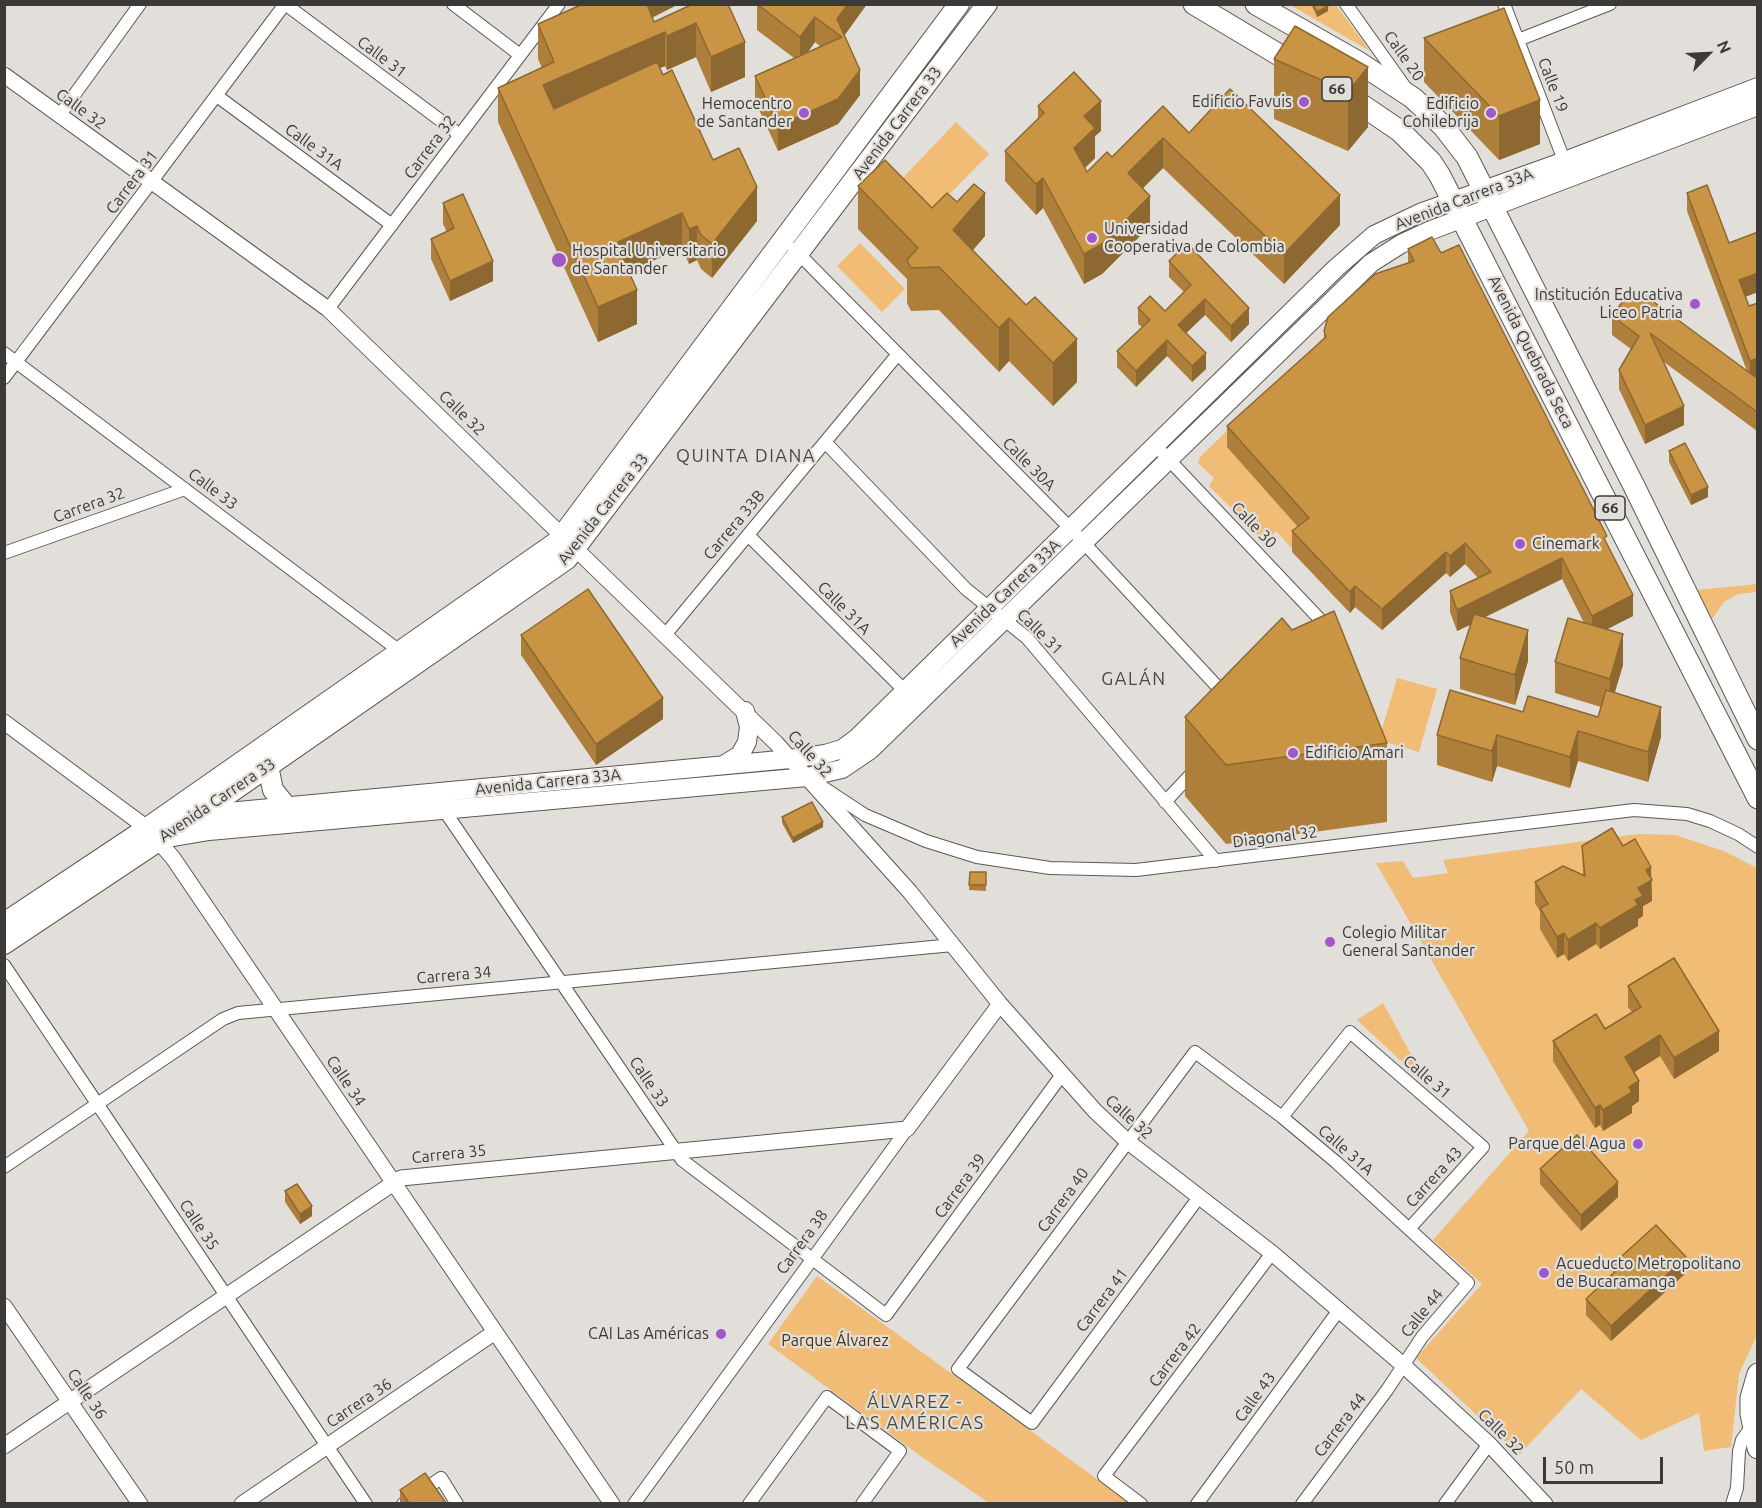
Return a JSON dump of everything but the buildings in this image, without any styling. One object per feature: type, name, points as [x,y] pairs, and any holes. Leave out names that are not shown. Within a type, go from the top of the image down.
[{"type":"highway","name":"Avenida Quebrada Seca","points":[[1194,4],[1386,120],[1431,162],[1458,209],[1758,798]]},
{"type":"highway","name":"Avenida Quebrada Seca","points":[[1256,4],[1359,62],[1413,98],[1456,142],[1489,198],[1758,739]]},
{"type":"highway","points":[[1592,473],[1619,459]]},
{"type":"highway","points":[[1758,1374],[1751,1398],[1752,1426],[1758,1448]]},
{"type":"main road","name":"Avenida Carrera 33","points":[[4,923],[153,834],[198,814],[554,570],[569,542],[784,239],[959,4]]},
{"type":"main road","name":"Avenida Carrera 33","points":[[4,944],[401,652],[539,557],[569,542],[798,253],[987,4]]},
{"type":"main road","name":"Avenida Carrera 33A","points":[[1568,169],[1758,87]]},
{"type":"main road","name":"Avenida Carrera 33A","points":[[153,834],[807,777],[835,771],[857,760],[911,697],[1252,364],[1371,263],[1458,209],[1568,169],[1758,106]]},
{"type":"main road","name":"Avenida Carrera 33A","points":[[198,814],[790,759],[834,752],[850,744],[911,697]]},
{"type":"main road","points":[[725,765],[740,754],[747,742],[749,727],[745,711]]},
{"type":"main road","points":[[268,766],[273,790],[287,807]]},
{"type":"main road","points":[[444,810],[453,791]]},
{"type":"street","points":[[59,116],[140,4]]},
{"type":"street","name":"Carrera 31","points":[[4,378],[18,364],[285,4]]},
{"type":"street","name":"Calle 31","points":[[285,4],[460,135]]},
{"type":"street","points":[[453,4],[520,55]]},
{"type":"street","name":"Carrera 32","points":[[328,309],[559,4]]},
{"type":"street","name":"Calle 20","points":[[1346,4],[1413,98]]},
{"type":"street","name":"Calle 19","points":[[1504,4],[1568,169]]},
{"type":"street","points":[[1518,40],[1610,4]]},
{"type":"street","name":"Calle 32","points":[[4,75],[328,309],[745,711],[807,777],[953,945],[1061,1076],[1127,1141],[1272,1253],[1403,1365],[1489,1444],[1545,1503]]},
{"type":"street","name":"Calle 31A","points":[[217,96],[392,225]]},
{"type":"street","name":"Calle 30A","points":[[784,239],[1076,535],[1238,708]]},
{"type":"street","name":"Calle 33","points":[[4,354],[401,652]]},
{"type":"street","name":"Carrera 33B","points":[[665,635],[898,354]]},
{"type":"street","name":"Calle 31","points":[[825,442],[966,589],[1027,638],[1216,861]]},
{"type":"street","name":"Calle 30","points":[[1161,452],[1326,632]]},
{"type":"street","name":"Carrera 32","points":[[4,553],[185,489]]},
{"type":"street","name":"Calle 31A","points":[[748,535],[911,697]]},
{"type":"street","name":"Calle 34","points":[[4,722],[153,834],[275,1008],[612,1503]]},
{"type":"street","points":[[1166,802],[1206,759]]},
{"type":"street","name":"Diagonal 32","points":[[807,777],[850,806],[882,823],[977,857],[1040,867],[1136,870],[1634,810],[1688,814],[1738,834],[1758,847]]},
{"type":"street","name":"Calle 33","points":[[444,810],[676,1151],[694,1171],[886,1315]]},
{"type":"street","name":"Carrera 34","points":[[4,1167],[223,1020],[238,1013],[953,945]]},
{"type":"street","name":"Calle 35","points":[[4,965],[366,1503]]},
{"type":"street","name":"Carrera 38","points":[[634,1503],[1000,1004]]},
{"type":"street","name":"Calle 31","points":[[1282,1117],[1350,1032],[1483,1147]]},
{"type":"street","name":"Calle 31A","points":[[1195,1052],[1282,1117],[1468,1283]]},
{"type":"street","name":"Carrera 40","points":[[1032,1423],[958,1369],[1195,1052]]},
{"type":"street","name":"Carrera 39","points":[[886,1315],[1061,1076]]},
{"type":"street","name":"Carrera 35","points":[[4,1446],[393,1182],[421,1174],[907,1129]]},
{"type":"street","name":"Carrera 43","points":[[1409,1229],[1483,1147]]},
{"type":"street","name":"Carrera 41","points":[[1032,1423],[1199,1197]]},
{"type":"street","name":"Carrera 42","points":[[1141,1503],[1104,1476],[1272,1253]]},
{"type":"street","name":"Calle 44","points":[[1403,1365],[1422,1337],[1468,1283]]},
{"type":"street","name":"Calle 36","points":[[4,1306],[140,1503]]},
{"type":"street","name":"Calle 43","points":[[1197,1503],[1339,1310]]},
{"type":"street","name":"Carrera 36","points":[[242,1503],[495,1332]]},
{"type":"street","name":"Carrera 44","points":[[1302,1503],[1403,1365]]},
{"type":"street","points":[[749,1503],[827,1397],[900,1451],[862,1503]]},
{"type":"street","points":[[1732,1503],[1737,1488],[1738,1451],[1742,1440],[1752,1426]]},
{"type":"street","points":[[1445,1503],[1489,1444]]},
{"type":"street","points":[[403,1503],[441,1478],[457,1503]]},
{"type":"green space","points":[[1290,5],[1336,5],[1370,51]]},
{"type":"green space","points":[[956,122],[989,154],[929,215],[897,184]]},
{"type":"green space","points":[[860,243],[905,289],[882,312],[837,266]]},
{"type":"green space","points":[[1358,301],[1309,539],[1295,552],[1276,531],[1266,543],[1209,486],[1214,478],[1198,463],[1200,457],[1313,348]]},
{"type":"green space","points":[[1757,584],[1757,592],[1738,594],[1724,602],[1712,619],[1697,590]]},
{"type":"green space","points":[[1397,678],[1437,689],[1419,752],[1379,740]]},
{"type":"green space","name":"Parque del Agua","points":[[1638,834],[1675,835],[1724,851],[1757,868],[1758,1333],[1739,1374],[1731,1447],[1704,1451],[1699,1413],[1641,1440],[1581,1389],[1519,1455],[1416,1358],[1482,1284],[1433,1240],[1529,1131],[1376,863],[1403,861],[1413,878],[1448,873],[1443,860]]},
{"type":"green space","points":[[1383,1003],[1428,1086],[1357,1020]]},
{"type":"green space","name":"Parque Álvarez","points":[[817,1276],[1130,1503],[989,1503],[922,1457],[768,1344]]},
{"type":"place","name":"Edificio Favuis","points":[[1304,102]]},
{"type":"place","name":"Hemocentro de Santander","points":[[804,113]]},
{"type":"place","name":"Edificio Cohilebrija","points":[[1491,113]]},
{"type":"place","name":"Universidad Cooperativa de Colombia","points":[[1092,238]]},
{"type":"place","name":"Hospital Universitario de Santander","points":[[559,260]]},
{"type":"place","name":"Institución Educativa Liceo Patria","points":[[1695,304]]},
{"type":"place","name":"Cinemark","points":[[1520,544]]},
{"type":"place","name":"Edificio Amari","points":[[1293,753]]},
{"type":"place","name":"Colegio Militar General Santander","points":[[1330,942]]},
{"type":"place","name":"Parque del Agua","points":[[1638,1144]]},
{"type":"place","name":"Acueducto Metropolitano de Bucaramanga","points":[[1544,1273]]},
{"type":"place","name":"CAI Las Américas","points":[[721,1334]]},
{"type":"district","name":"QUINTA DIANA","points":[[746,456]]},
{"type":"district","name":"GALÁN","points":[[1134,679]]},
{"type":"district","name":"ÁLVAREZ - LAS AMÉRICAS","points":[[915,1412]]}]
